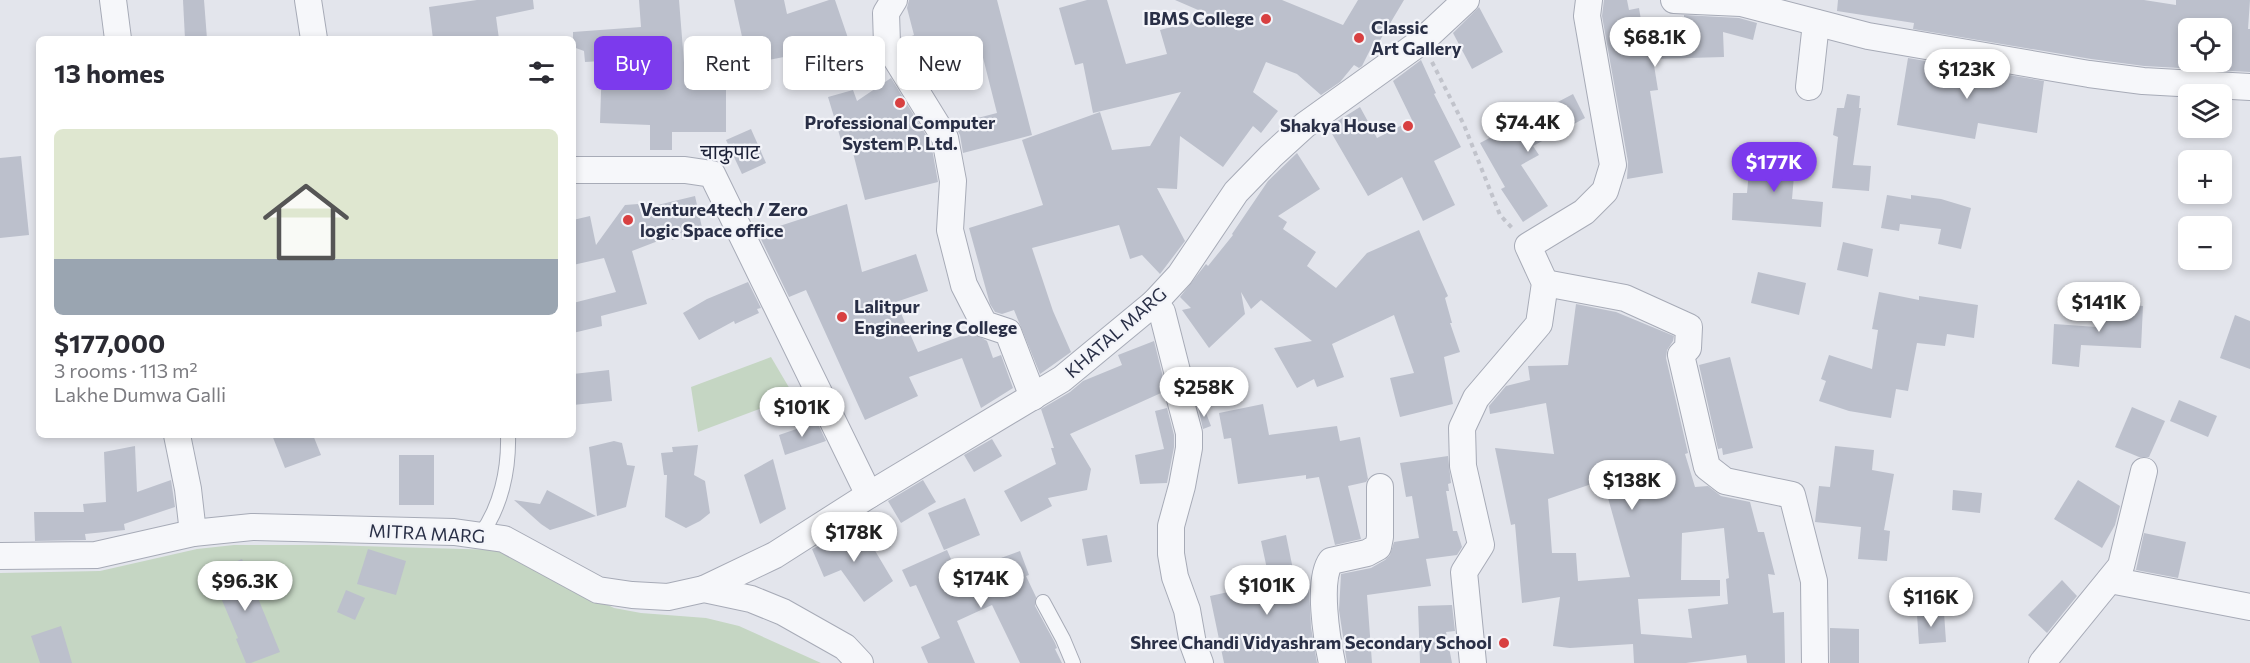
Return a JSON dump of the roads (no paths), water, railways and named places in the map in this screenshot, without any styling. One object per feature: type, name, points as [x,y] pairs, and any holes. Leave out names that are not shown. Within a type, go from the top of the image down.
[{"type":"street","points":[[112,0],[118,36]]},
{"type":"street","points":[[308,0],[314,36]]},
{"type":"street","points":[[894,0],[886,13],[887,44],[945,138],[953,181],[950,230],[964,285],[984,324],[1008,332],[1033,397]]},
{"type":"street","name":"KHATAL MARG","points":[[704,589],[776,555],[869,495],[1062,380],[1154,303],[1180,275],[1236,192],[1271,156],[1305,125],[1422,41],[1466,0]]},
{"type":"street","points":[[1473,663],[1464,572],[1481,545],[1462,466],[1462,428],[1476,398],[1539,324],[1545,283],[1528,246],[1584,212],[1605,191],[1613,165],[1587,16],[1589,0]]},
{"type":"street","points":[[1674,0],[1742,2],[1868,36],[2089,74],[2143,81],[2250,87]]},
{"type":"street","points":[[1809,87],[1816,23]]},
{"type":"street","points":[[576,170],[685,170],[711,174],[869,495]]},
{"type":"street","points":[[1545,283],[1625,298],[1689,327],[1688,348],[1681,356],[1707,466],[1725,481],[1792,495],[1814,581],[1815,663]]},
{"type":"street","points":[[1154,303],[1162,312],[1178,375],[1180,399],[1189,433],[1189,448],[1182,486],[1171,526],[1171,554],[1175,578],[1187,610],[1193,644],[1200,663]]},
{"type":"street","points":[[178,438],[188,489],[193,533]]},
{"type":"street","points":[[2042,663],[2121,566],[2144,471]]},
{"type":"street","points":[[1332,663],[1328,636],[1325,573],[1330,561],[1367,553],[1378,547],[1380,487]]},
{"type":"street","name":"MITRA MARG","points":[[0,556],[96,555],[193,533],[252,527],[454,532],[480,535],[504,539],[598,590],[668,597],[704,589],[751,599],[783,612],[845,648],[860,663]]},
{"type":"street","points":[[2110,580],[2250,607]]},
{"type":"lane","points":[[480,535],[489,522],[499,495],[509,450],[508,438]]},
{"type":"lane","points":[[1043,602],[1073,663]]},
{"type":"place","name":"IBMS College","points":[[1266,19]]},
{"type":"place","name":"Classic Art Gallery","points":[[1359,38]]},
{"type":"place","name":"Professional Computer System P. Ltd.","points":[[900,103]]},
{"type":"place","name":"Shakya House","points":[[1408,126]]},
{"type":"place","name":"Venture4tech / Zero logic Space office","points":[[628,220]]},
{"type":"place","name":"Lalitpur Engineering College","points":[[842,317]]},
{"type":"place","name":"Shree Chandi Vidyashram Secondary School","points":[[1504,643]]},
{"type":"district","name":"चाकुपाट","points":[[730,152]]}]
